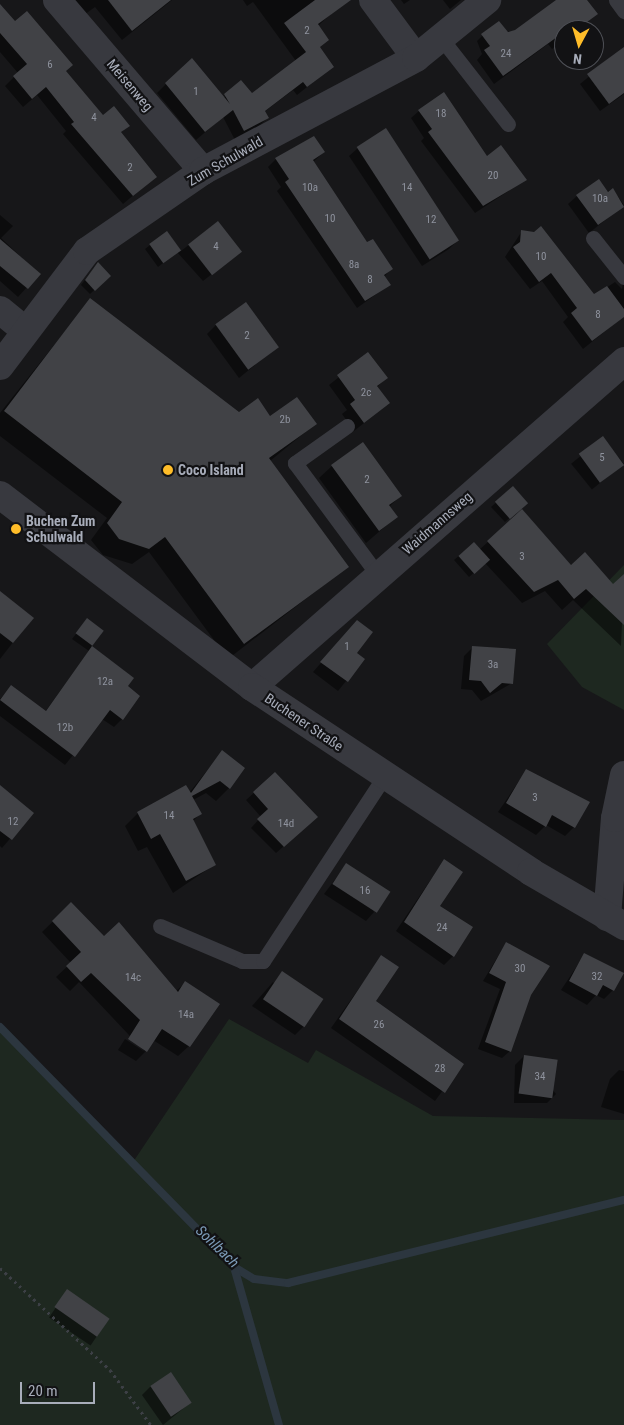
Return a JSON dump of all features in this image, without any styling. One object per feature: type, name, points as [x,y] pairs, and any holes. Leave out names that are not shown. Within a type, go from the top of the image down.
[{"type":"street","name":"Meisenweg","points":[[57,0],[203,171]]},
{"type":"street","points":[[373,0],[416,58]]},
{"type":"street","name":"Zum Schulwald","points":[[0,366],[87,251],[203,171],[416,58],[487,0]]},
{"type":"street","points":[[0,310],[26,331]]},
{"type":"street","name":"Waidmannsweg","points":[[252,687],[624,361]]},
{"type":"street","name":"Buchener Straße","points":[[0,495],[252,687],[384,777],[616,922]]},
{"type":"street","points":[[616,922],[615,818],[624,775]]},
{"type":"lane","points":[[616,0],[624,11]]},
{"type":"lane","points":[[441,38],[508,124]]},
{"type":"lane","points":[[593,238],[624,277]]},
{"type":"lane","points":[[347,426],[295,463],[378,575]]},
{"type":"lane","points":[[160,926],[242,961],[263,961],[384,777]]},
{"type":"path","points":[[0,1268],[110,1370],[151,1425]]},
{"type":"shaded area","points":[[624,565],[624,710],[582,687],[547,644]]},
{"type":"shaded area","points":[[229,1019],[308,1063],[316,1050],[433,1116],[624,1120],[624,1425],[0,1425],[0,1024],[133,1162]]},
{"type":"building","points":[[108,0],[171,0],[132,31]]},
{"type":"building","points":[[315,0],[351,0],[318,24],[329,40],[320,47],[334,67],[307,87],[303,82],[265,111],[269,118],[244,131],[233,110],[205,132],[165,83],[192,58],[230,104],[224,94],[241,80],[252,93],[306,52],[284,23]]},
{"type":"building","points":[[556,0],[587,0],[598,14],[590,20],[554,20],[554,39],[503,76],[484,50],[490,46],[481,34],[499,21],[508,32],[515,30]]},
{"type":"building","points":[[0,4],[15,21],[27,11],[73,65],[66,71],[103,115],[114,106],[130,126],[121,132],[157,177],[133,196],[71,124],[74,122],[46,87],[32,99],[13,76],[27,64],[0,33]]},
{"type":"building","points":[[624,47],[624,93],[609,104],[587,74],[592,70],[604,70],[604,62]]},
{"type":"building","points":[[444,92],[487,156],[501,145],[527,180],[483,206],[428,132],[432,129],[418,110]]},
{"type":"building","points":[[386,128],[459,240],[430,259],[357,147]]},
{"type":"building","points":[[314,136],[325,152],[313,160],[367,242],[373,239],[393,269],[384,275],[391,285],[365,301],[285,182],[289,179],[275,158]]},
{"type":"building","points":[[599,179],[608,192],[613,188],[624,207],[598,225],[576,195]]},
{"type":"building","points":[[218,221],[242,252],[212,275],[188,244]]},
{"type":"building","points":[[541,226],[594,294],[607,286],[624,309],[624,317],[592,341],[571,313],[577,308],[551,273],[539,282],[513,247],[520,242],[521,230],[534,232]]},
{"type":"building","points":[[167,231],[181,250],[163,263],[149,244]]},
{"type":"building","points":[[0,239],[41,274],[28,289],[0,266]]},
{"type":"building","points":[[98,262],[111,276],[95,291],[85,280]]},
{"type":"building","name":"Coco Island","points":[[90,298],[239,412],[258,398],[270,416],[297,397],[317,424],[269,458],[349,567],[244,644],[165,537],[149,549],[119,539],[107,523],[122,502],[4,411]]},
{"type":"building","points":[[246,302],[279,347],[248,370],[215,324]]},
{"type":"building","points":[[368,352],[388,378],[377,386],[390,403],[364,423],[350,404],[355,400],[337,375]]},
{"type":"building","points":[[603,436],[624,465],[600,483],[579,454]]},
{"type":"building","points":[[363,442],[402,496],[389,505],[398,517],[379,531],[331,465]]},
{"type":"building","points":[[513,486],[528,503],[510,519],[495,502]]},
{"type":"building","points":[[522,509],[571,565],[585,552],[613,584],[624,574],[624,625],[586,589],[574,599],[558,580],[534,592],[487,541]]},
{"type":"building","points":[[474,542],[490,560],[474,574],[458,556]]},
{"type":"building","points":[[0,591],[34,618],[13,643],[0,633]]},
{"type":"building","points":[[87,618],[104,631],[92,646],[76,633]]},
{"type":"building","points":[[357,620],[373,632],[357,653],[365,659],[348,682],[320,662]]},
{"type":"building","points":[[92,646],[134,678],[128,686],[140,696],[123,720],[110,710],[75,757],[0,700],[11,685],[46,711]]},
{"type":"building","points":[[472,646],[516,649],[513,684],[502,683],[490,693],[481,681],[469,680]]},
{"type":"building","points":[[222,750],[245,768],[230,789],[220,781],[192,796],[202,814],[193,819],[216,865],[186,881],[160,834],[151,839],[137,812],[186,785],[191,793]]},
{"type":"building","points":[[526,769],[590,802],[575,828],[552,815],[546,827],[506,803]]},
{"type":"building","points":[[275,772],[318,817],[284,847],[257,819],[268,809],[253,792]]},
{"type":"building","points":[[0,785],[34,813],[12,840],[0,831]]},
{"type":"building","points":[[444,859],[463,872],[440,906],[473,927],[454,957],[404,922]]},
{"type":"building","points":[[346,863],[390,892],[377,913],[332,884]]},
{"type":"building","points":[[71,902],[104,936],[119,922],[178,992],[185,981],[220,1004],[190,1047],[162,1029],[147,1052],[128,1039],[140,1020],[91,973],[81,982],[66,966],[81,952],[52,921]]},
{"type":"building","points":[[506,942],[550,966],[531,995],[511,1052],[485,1042],[506,982],[489,973]]},
{"type":"building","points":[[584,953],[624,973],[614,991],[603,985],[597,996],[569,981]]},
{"type":"building","points":[[381,955],[399,967],[376,1001],[464,1064],[445,1093],[339,1019]]},
{"type":"building","points":[[282,971],[323,999],[304,1027],[263,999]]},
{"type":"building","points":[[524,1055],[558,1060],[552,1098],[519,1094]]},
{"type":"building","points":[[67,1289],[110,1319],[97,1337],[54,1307]]},
{"type":"building","points":[[171,1372],[192,1403],[171,1417],[150,1386]]},
{"type":"waterway","name":"Sohlbach","points":[[0,1027],[234,1267],[254,1279],[288,1283],[624,1200]]},
{"type":"waterway","points":[[234,1267],[279,1425]]},
{"type":"place","name":"Coco Island","points":[[168,470]]},
{"type":"place","name":"Buchen Zum Schulwald","points":[[16,529]]}]
